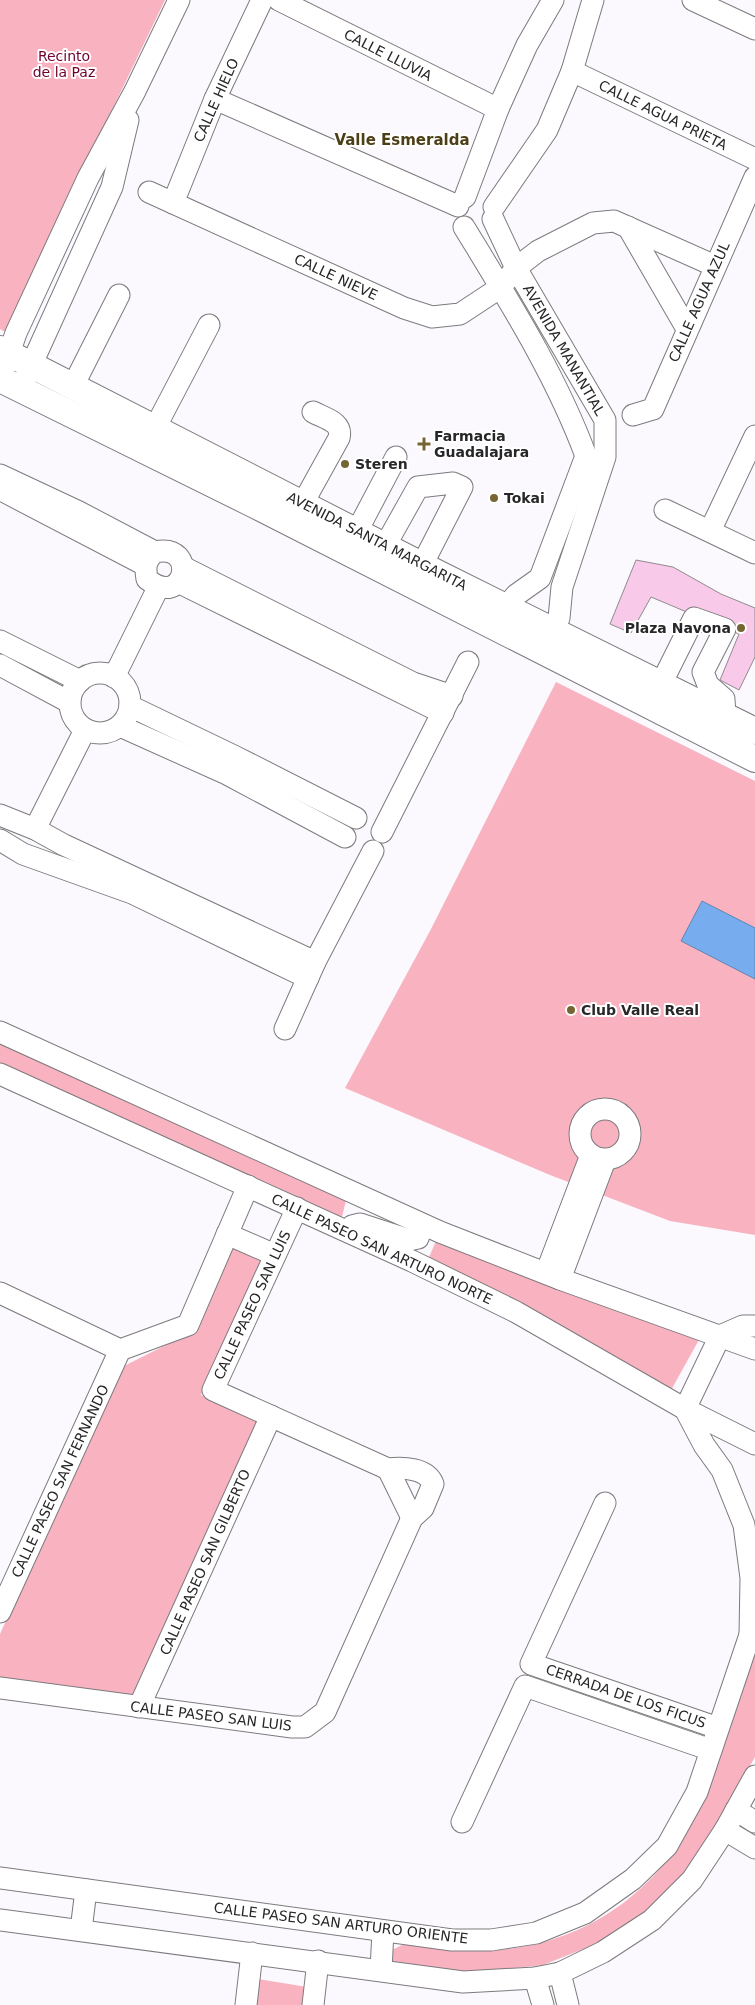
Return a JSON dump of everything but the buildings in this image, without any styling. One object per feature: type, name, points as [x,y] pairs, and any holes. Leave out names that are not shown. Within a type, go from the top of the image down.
[{"type":"main road","name":"AVENIDA SANTA MARGARITA","points":[[14,356],[303,503],[351,541],[462,610],[755,760]]},
{"type":"main road","name":"AVENIDA SANTA MARGARITA","points":[[7,383],[351,541],[385,546],[755,731]]},
{"type":"main road","points":[[351,541],[360,541],[417,569],[430,569]]},
{"type":"main road","points":[[462,610],[533,639],[548,635],[553,630]]},
{"type":"street","points":[[7,383],[14,356],[16,334],[81,193],[135,91],[179,0]]},
{"type":"street","name":"CALLE HIELO","points":[[173,203],[215,98],[262,0]]},
{"type":"street","name":"CALLE LLUVIA","points":[[279,0],[498,109]]},
{"type":"street","points":[[545,3],[498,109],[462,201],[458,217],[464,227],[475,231],[486,228],[493,213],[547,130],[572,71],[593,0]]},
{"type":"street","points":[[693,0],[755,29]]},
{"type":"street","name":"CALLE AGUA PRIETA","points":[[572,71],[755,160]]},
{"type":"street","points":[[14,356],[82,253],[106,201],[112,187],[135,91]]},
{"type":"street","points":[[215,98],[462,201],[476,194],[487,198],[493,213]]},
{"type":"street","name":"CALLE AGUA AZUL","points":[[633,415],[653,409],[755,177]]},
{"type":"street","name":"CALLE NIEVE","points":[[149,192],[404,308],[432,317],[460,314],[501,288],[516,268],[538,250],[593,223],[614,221],[715,266]]},
{"type":"street","points":[[81,193],[106,201]]},
{"type":"street","name":"AVENIDA MANANTIAL","points":[[493,213],[516,268],[605,420],[605,457],[587,484],[540,578],[516,595],[506,607]]},
{"type":"street","name":"AVENIDA MANANTIAL","points":[[464,227],[501,288],[570,412],[586,456],[587,484],[562,586],[559,618],[553,630]]},
{"type":"street","points":[[628,227],[688,329]]},
{"type":"street","points":[[57,244],[82,253]]},
{"type":"street","points":[[73,386],[119,295]]},
{"type":"street","points":[[155,428],[209,325]]},
{"type":"street","points":[[303,503],[339,438],[341,430],[338,424],[313,412]]},
{"type":"street","points":[[710,531],[755,436]]},
{"type":"street","points":[[351,541],[396,458]]},
{"type":"street","points":[[0,480],[79,512],[150,559]]},
{"type":"street","points":[[385,546],[418,487],[454,483],[462,487],[430,569]]},
{"type":"street","points":[[665,510],[755,553]]},
{"type":"street","points":[[114,676],[173,579],[180,558],[173,552],[164,550],[150,559],[147,579],[173,579],[413,683],[448,705]]},
{"type":"street","points":[[661,684],[694,618],[725,629],[703,672],[708,685],[724,699],[725,716]]},
{"type":"street","points":[[0,641],[80,681]]},
{"type":"street","points":[[382,832],[448,705],[468,662]]},
{"type":"street","points":[[0,665],[70,702]]},
{"type":"street","points":[[102,673],[114,676],[123,684],[129,694],[130,706],[127,717],[120,726],[104,733],[85,730],[77,723],[71,713],[72,690],[80,681],[90,675],[102,673]]},
{"type":"street","points":[[130,706],[232,766],[345,837]]},
{"type":"street","points":[[120,726],[232,766],[356,818],[372,819],[378,824],[382,832],[382,840],[373,851],[312,970],[285,1029]]},
{"type":"street","points":[[85,730],[17,822],[7,830],[3,842],[23,854],[132,893],[159,898]]},
{"type":"street","points":[[356,818],[348,826],[345,837],[348,845],[355,852],[364,854],[373,851]]},
{"type":"street","points":[[17,822],[55,840],[159,898],[312,970]]},
{"type":"street","points":[[45,861],[53,851],[55,840]]},
{"type":"street","points":[[0,1032],[423,1225],[553,1276],[755,1349]]},
{"type":"street","name":"CALLE PASEO SAN ARTURO NORTE","points":[[0,1074],[340,1228],[516,1312],[684,1408],[755,1444]]},
{"type":"street","points":[[553,1276],[598,1157]]},
{"type":"street","points":[[0,1293],[120,1350],[188,1325],[248,1186]]},
{"type":"street","name":"CALLE PASEO SAN LUIS","points":[[0,1688],[292,1728],[305,1727],[312,1724],[325,1712],[412,1518],[423,1508],[432,1489],[432,1480],[406,1467],[388,1469],[213,1390],[296,1208]]},
{"type":"street","points":[[340,1228],[360,1224],[409,1240],[418,1238],[423,1225]]},
{"type":"street","points":[[227,1234],[275,1255]]},
{"type":"street","points":[[684,1408],[720,1336],[743,1326],[755,1326]]},
{"type":"street","name":"CALLE PASEO SAN FERNANDO","points":[[0,1612],[120,1350]]},
{"type":"street","name":"CALLE PASEO SAN ARTURO ORIENTE","points":[[0,1878],[452,1940],[491,1940],[536,1933],[585,1913],[633,1879],[667,1846],[697,1792],[752,1627],[751,1578],[744,1525],[722,1470],[704,1445],[684,1408]]},
{"type":"street","name":"CALLE PASEO SAN GILBERTO","points":[[139,1707],[271,1416]]},
{"type":"street","points":[[388,1469],[412,1518]]},
{"type":"street","name":"CERRADA DE LOS FICUS","points":[[605,1503],[532,1664],[718,1728]]},
{"type":"street","points":[[462,1822],[525,1686],[711,1750]]},
{"type":"street","points":[[0,1920],[318,1961],[463,1982],[536,1978],[560,1973],[603,1952],[652,1920],[692,1880],[755,1776]]},
{"type":"street","points":[[736,1810],[755,1822]]},
{"type":"street","points":[[724,1830],[755,1848]]},
{"type":"street","points":[[81,1930],[86,1890]]},
{"type":"street","points":[[381,1970],[383,1931]]},
{"type":"street","points":[[246,2005],[252,1953]]},
{"type":"street","points":[[313,2005],[318,1961]]},
{"type":"street","points":[[560,1973],[568,2005]]},
{"type":"street","points":[[536,1978],[543,2005]]},
{"type":"green space","name":"Recinto de la Paz","points":[[0,0],[165,0],[5,332],[0,329]]},
{"type":"green space","name":"Club Valle Real","points":[[556,682],[755,781],[755,1235],[670,1221],[550,1175],[345,1088],[430,931]]},
{"type":"green space","points":[[0,1036],[348,1192],[341,1221],[0,1066]]},
{"type":"green space","points":[[436,1241],[700,1338],[670,1392],[427,1262]]},
{"type":"green space","points":[[232,1247],[263,1261],[201,1395],[258,1421],[131,1697],[0,1679],[0,1634],[120,1368],[194,1331]]},
{"type":"green space","points":[[755,1645],[755,1757],[707,1841],[682,1878],[655,1907],[616,1936],[543,1965],[469,1973],[392,1964],[390,1951],[402,1945],[422,1945],[481,1951],[517,1948],[552,1940],[584,1927],[614,1910],[640,1889],[664,1864],[684,1835],[701,1803]]},
{"type":"green space","points":[[258,1979],[307,1987],[305,2005],[255,2005]]},
{"type":"water","points":[[702,901],[755,928],[755,979],[681,941]]},
{"type":"place","name":"Farmacia Guadalajara","points":[[424,444]]},
{"type":"place","name":"Steren","points":[[345,464]]},
{"type":"place","name":"Tokai","points":[[494,498]]},
{"type":"place","name":"Plaza Navona","points":[[741,628]]},
{"type":"place","name":"Club Valle Real","points":[[571,1010]]},
{"type":"district","name":"Valle Esmeralda","points":[[402,140]]}]
